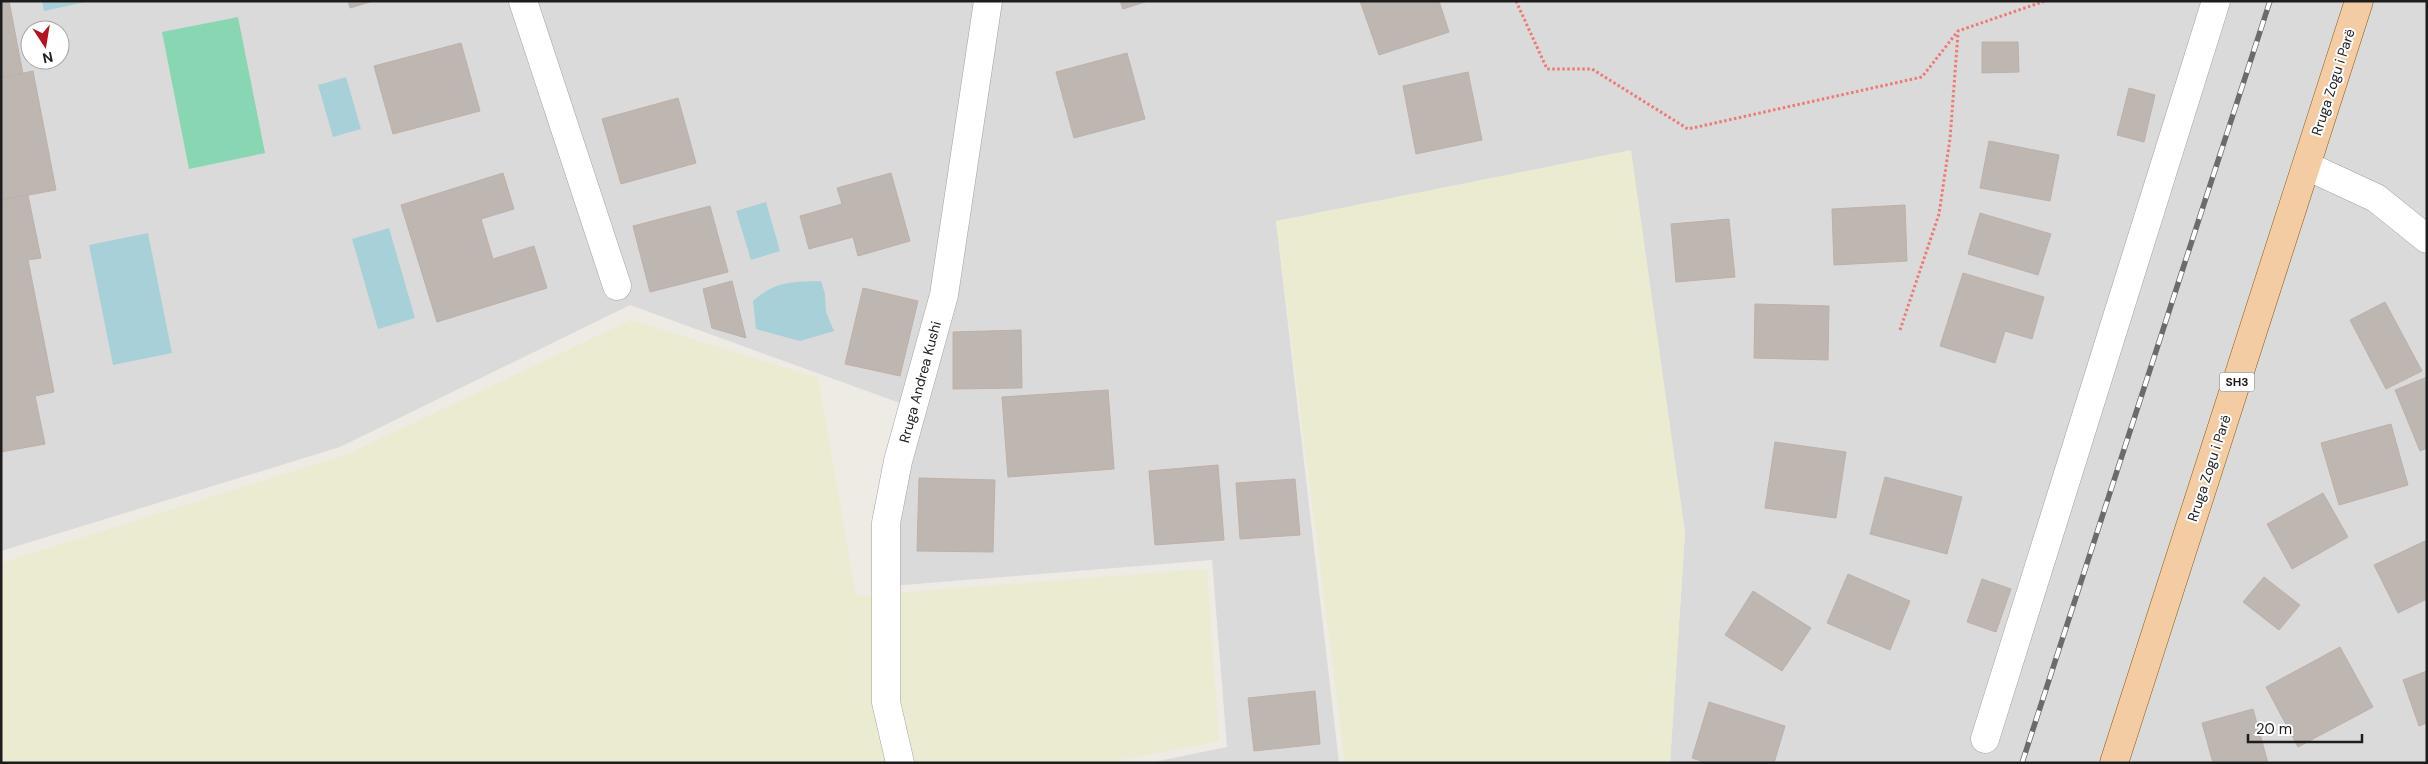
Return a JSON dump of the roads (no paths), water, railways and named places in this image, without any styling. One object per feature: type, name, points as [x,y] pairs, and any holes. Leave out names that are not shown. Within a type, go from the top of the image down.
[{"type":"main road","name":"Rruga Zogu i Parë","points":[[2114,763],[2359,1]]},
{"type":"street","points":[[523,1],[617,286]]},
{"type":"street","name":"Rruga Andrea Kushi","points":[[900,763],[886,702],[886,524],[898,461],[944,294],[988,1]]},
{"type":"street","points":[[1985,739],[2216,1]]},
{"type":"street","points":[[2307,166],[2376,198],[2427,239]]},
{"type":"water","points":[[42,1],[90,1],[44,11]]},
{"type":"water","points":[[346,77],[361,129],[333,137],[318,85]]},
{"type":"water","points":[[766,202],[780,251],[751,260],[736,211]]},
{"type":"water","points":[[389,228],[415,318],[378,329],[352,239]]},
{"type":"water","points":[[148,233],[172,353],[113,365],[89,245]]},
{"type":"water","points":[[821,281],[825,294],[826,312],[834,331],[800,341],[756,329],[753,301],[761,294],[784,284]]},
{"type":"railway","points":[[2022,763],[2270,1]]}]
